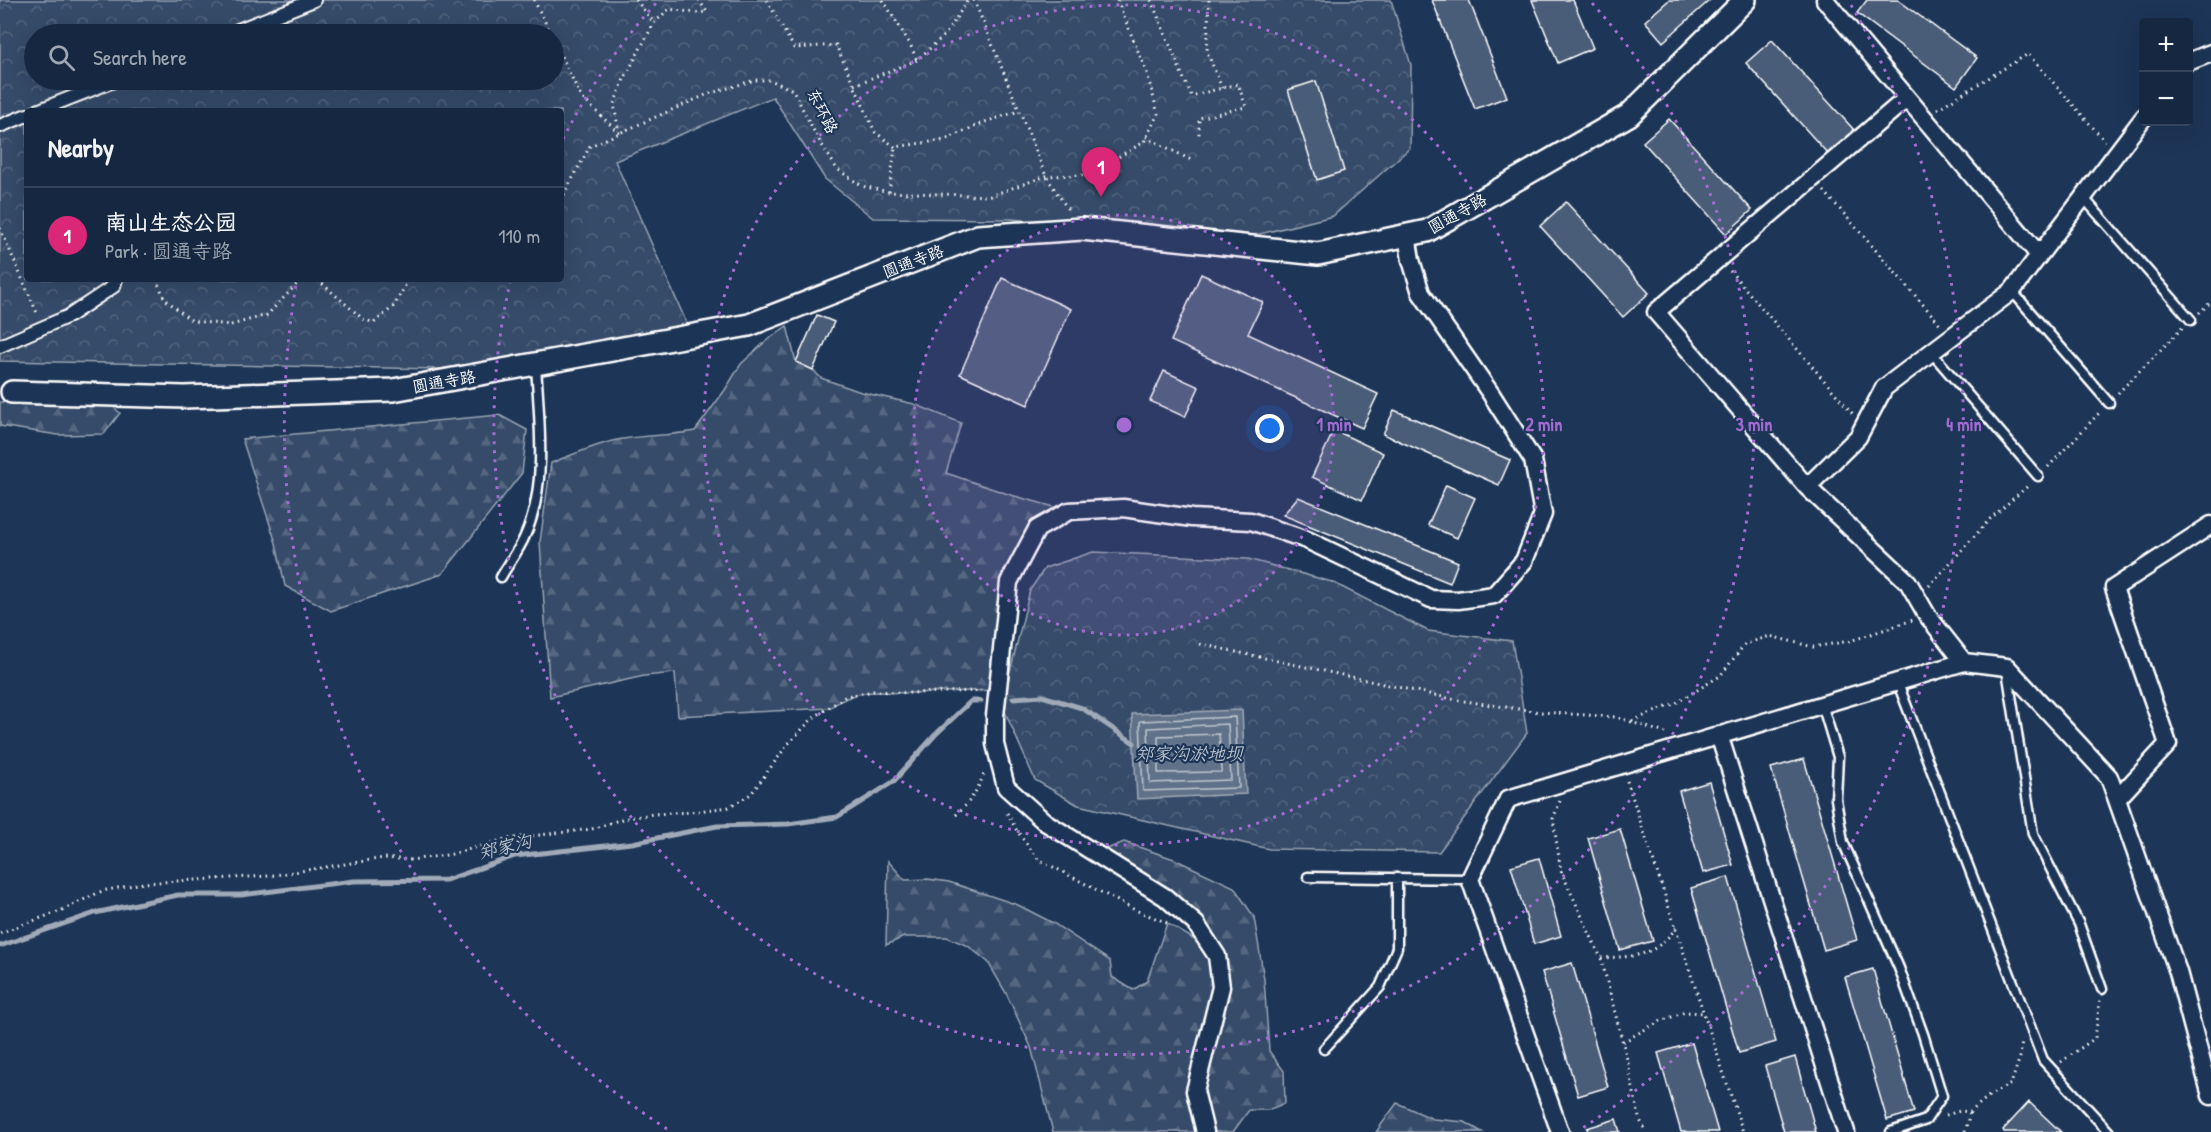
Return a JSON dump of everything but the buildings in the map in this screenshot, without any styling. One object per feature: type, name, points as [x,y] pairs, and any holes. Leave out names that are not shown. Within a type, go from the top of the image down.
[{"type":"street","points":[[253,24],[314,0]]},
{"type":"street","name":"圆通寺路","points":[[4,391],[184,397],[393,390],[748,325],[978,236],[1082,229],[1318,254],[1426,231],[1629,115],[1745,0]]},
{"type":"street","points":[[1825,0],[2039,255]]},
{"type":"street","points":[[2193,60],[2211,53]]},
{"type":"street","points":[[46,108],[91,90]]},
{"type":"street","points":[[1907,98],[1656,312],[1807,487],[1908,582],[1927,615],[1964,662]]},
{"type":"street","points":[[0,126],[24,116]]},
{"type":"street","points":[[1807,487],[1858,437],[1884,388],[2012,291],[2139,123]]},
{"type":"street","points":[[1205,1132],[1195,1091],[1221,987],[1217,956],[1196,924],[1165,897],[1045,822],[1006,787],[995,744],[1009,582],[1037,529],[1069,511],[1122,508],[1192,518],[1251,521],[1307,540],[1431,599],[1458,600],[1494,595],[1524,561],[1543,514],[1533,460],[1491,394],[1421,294],[1411,260],[1407,235]]},
{"type":"street","points":[[2,346],[69,316],[114,286],[115,282]]},
{"type":"street","points":[[2117,799],[2169,744],[2114,588],[2211,525]]},
{"type":"street","points":[[1560,1132],[1470,879],[1508,799],[1964,662],[2007,666],[2109,777],[2178,972],[2211,1096]]},
{"type":"street","points":[[1719,735],[1846,1132]]},
{"type":"lane","points":[[2083,197],[2191,320]]},
{"type":"lane","points":[[2012,291],[2109,403]]},
{"type":"lane","points":[[1931,352],[2038,476]]},
{"type":"lane","points":[[501,577],[525,536],[538,488],[541,440],[536,365]]},
{"type":"lane","points":[[2007,666],[2033,834],[2079,924],[2102,989]]},
{"type":"lane","points":[[1897,681],[2043,1060],[2109,1132]]},
{"type":"lane","points":[[1822,704],[1838,757],[1836,799],[1843,842],[1899,968],[1942,1096],[1926,1120],[1891,1132]]},
{"type":"lane","points":[[1308,877],[1470,879]]},
{"type":"lane","points":[[1324,1049],[1380,987],[1396,948],[1397,878]]},
{"type":"path","points":[[534,0],[546,24]]},
{"type":"path","points":[[636,0],[654,23]]},
{"type":"path","points":[[619,133],[614,104],[624,79],[654,23],[669,9],[696,13],[707,12],[699,0]]},
{"type":"path","points":[[767,0],[794,48],[836,45],[875,132],[895,147],[944,140],[985,122],[1019,111]]},
{"type":"path","points":[[883,0],[917,60]]},
{"type":"path","points":[[854,85],[917,60],[945,35],[968,0]]},
{"type":"path","points":[[974,0],[1046,176],[1082,229]]},
{"type":"path","points":[[1117,0],[1147,73],[1158,114],[1146,137],[1191,160]]},
{"type":"path","points":[[1151,0],[1191,96],[1238,84],[1246,107],[1199,118],[1199,137]]},
{"type":"path","points":[[1209,0],[1208,52],[1222,88]]},
{"type":"path","points":[[1924,117],[2028,54],[2116,153]]},
{"type":"path","points":[[564,61],[581,97],[619,133]]},
{"type":"path","name":"东环路","points":[[564,194],[590,146],[708,94],[754,80],[770,80],[794,90],[817,137],[837,169],[861,186],[889,192],[990,196],[1046,176],[1087,175],[1144,142],[1146,137]]},
{"type":"path","points":[[889,192],[895,147]]},
{"type":"path","points":[[1813,178],[1951,337]]},
{"type":"path","points":[[0,228],[33,306],[45,327]]},
{"type":"path","points":[[1719,259],[1864,426]]},
{"type":"path","points":[[157,282],[165,299],[192,321],[231,325],[267,315],[299,282]]},
{"type":"path","points":[[320,282],[363,319],[374,323],[394,306],[407,282]]},
{"type":"path","points":[[1917,599],[1990,519],[2038,476],[2211,302]]},
{"type":"path","points":[[1631,722],[1676,702],[1720,676],[1745,644],[1770,636],[1813,647],[1850,641],[1927,615]]},
{"type":"path","points":[[1200,644],[1457,700],[1540,712],[1616,717],[1693,743]]},
{"type":"path","points":[[0,933],[60,911],[102,891],[143,883],[268,876],[384,858],[411,860],[453,854],[505,839],[592,830],[622,819],[729,807],[751,794],[788,744],[813,718],[846,696],[874,691],[910,693],[998,690]]},
{"type":"path","points":[[1621,765],[1677,927],[1743,1132]]},
{"type":"path","points":[[956,814],[964,808],[978,788],[987,767],[991,777]]},
{"type":"path","points":[[1569,780],[1553,819],[1561,871],[1601,958],[1623,1042],[1639,1118],[1646,1132]]},
{"type":"path","points":[[1003,805],[1017,831],[1038,859],[1135,910],[1203,935]]},
{"type":"path","points":[[1601,958],[1632,957],[1654,950],[1677,927]]},
{"type":"path","points":[[2051,1069],[2095,1038],[2102,989]]},
{"type":"path","points":[[1623,1042],[1659,1022],[1685,1012],[1704,1013]]},
{"type":"path","points":[[1965,1132],[1970,1112],[1990,1095],[2011,1084],[2020,1057],[2023,1030],[2027,1020]]},
{"type":"path","points":[[1926,1120],[1960,1111],[1970,1112]]},
{"type":"green space","points":[[0,0],[1391,0],[1411,65],[1410,148],[1333,216],[1243,238],[1011,219],[873,218],[825,179],[773,97],[615,161],[688,326],[442,369],[0,361]]},
{"type":"green space","points":[[787,326],[796,362],[813,370],[821,378],[861,392],[914,404],[961,423],[946,473],[1011,495],[1069,511],[1037,529],[1009,582],[998,690],[870,692],[851,696],[829,708],[678,716],[675,673],[644,676],[550,697],[540,542],[551,463],[617,440],[695,431],[741,364],[766,341]]},
{"type":"green space","points":[[0,402],[108,402],[120,413],[104,434],[58,435],[0,426]]},
{"type":"green space","points":[[499,415],[527,430],[522,473],[442,574],[331,611],[285,586],[276,543],[242,439]]},
{"type":"green space","points":[[1093,552],[1248,559],[1332,582],[1428,631],[1512,641],[1527,733],[1439,852],[1269,849],[1078,805],[1035,780],[1002,705],[1030,590],[1045,568]]},
{"type":"green space","points":[[1124,842],[1174,859],[1234,887],[1254,917],[1264,979],[1269,1051],[1284,1071],[1285,1103],[1268,1110],[1249,1110],[1233,1132],[1053,1132],[1031,1047],[1006,993],[988,962],[968,946],[947,937],[904,937],[886,945],[888,861],[905,880],[928,879],[949,882],[1018,905],[1053,923],[1110,961],[1112,977],[1133,990],[1147,981],[1167,923],[1197,941],[1209,960],[1213,988],[1204,1018],[1196,1083],[1221,987],[1196,924],[1097,853]]},
{"type":"green space","points":[[1397,1103],[1433,1119],[1465,1122],[1482,1132],[1376,1132]]},
{"type":"water","name":"郑家沟淤地坝","points":[[1242,710],[1246,794],[1137,799],[1132,714]]},
{"type":"waterway","name":"郑家沟","points":[[1013,698],[1042,696],[1082,708],[1134,743]]},
{"type":"waterway","name":"郑家沟","points":[[0,946],[95,913],[178,895],[241,895],[354,881],[446,880],[515,856],[632,843],[717,826],[788,824],[837,817],[893,782],[935,735],[971,701],[981,701]]},
{"type":"place","name":"南山生态公园","points":[[1101,197]]}]
